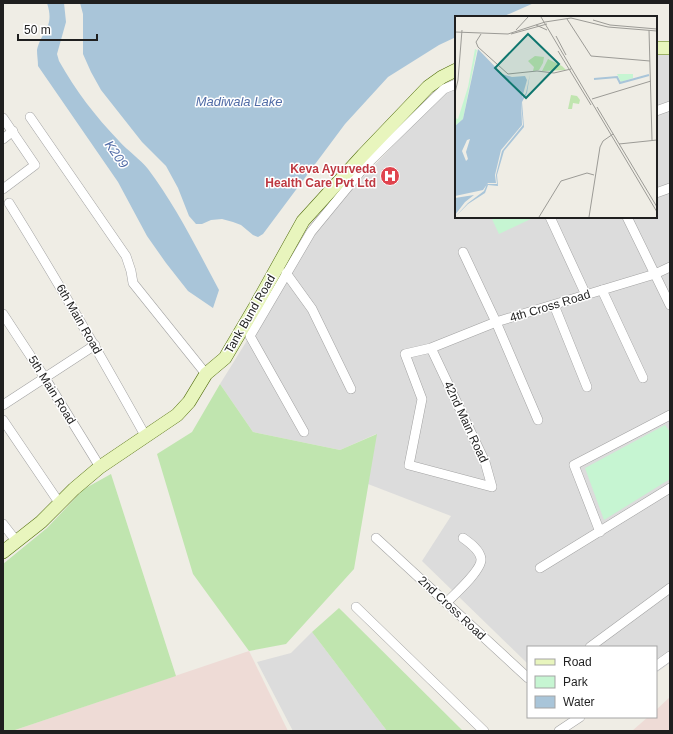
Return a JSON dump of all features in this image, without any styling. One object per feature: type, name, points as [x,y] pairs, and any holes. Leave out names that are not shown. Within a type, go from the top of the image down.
[{"type":"main road","points":[[657,48],[670,48]]},
{"type":"main road","name":"Tank Bund Road","points":[[3,552],[41,522],[74,489],[100,467],[178,415],[189,402],[206,374],[225,358],[303,221],[428,87],[442,77],[455,70]]},
{"type":"street","points":[[304,432],[250,336],[311,232],[366,165],[444,89],[455,84]]},
{"type":"street","points":[[657,111],[670,106]]},
{"type":"street","points":[[30,117],[126,256],[133,283],[206,374]]},
{"type":"street","points":[[3,118],[36,165],[3,189]]},
{"type":"street","points":[[3,139],[13,131]]},
{"type":"street","points":[[657,193],[670,188]]},
{"type":"street","name":"6th Main Road","points":[[9,203],[50,268],[146,437]]},
{"type":"street","points":[[550,218],[586,295]]},
{"type":"street","points":[[627,218],[670,305]]},
{"type":"street","points":[[463,252],[496,322],[538,420]]},
{"type":"street","name":"4th Cross Road","points":[[431,348],[496,322],[655,274],[670,267]]},
{"type":"street","points":[[286,273],[312,309],[350,389]]},
{"type":"street","points":[[602,290],[643,378]]},
{"type":"street","points":[[554,305],[587,387]]},
{"type":"street","name":"5th Main Road","points":[[3,314],[45,378],[100,467]]},
{"type":"street","points":[[3,405],[95,345]]},
{"type":"street","name":"42nd Main Road","points":[[431,348],[485,462],[492,487],[409,465],[422,399],[406,354],[431,348]]},
{"type":"street","points":[[600,532],[574,465],[670,415]]},
{"type":"street","points":[[3,420],[60,504]]},
{"type":"street","points":[[540,568],[670,488]]},
{"type":"street","points":[[3,524],[17,542]]},
{"type":"street","name":"2nd Cross Road","points":[[376,538],[527,677]]},
{"type":"street","points":[[446,603],[474,574],[480,564],[481,559],[479,554],[464,538]]},
{"type":"street","points":[[591,646],[670,588]]},
{"type":"street","points":[[356,607],[484,731]]},
{"type":"street","points":[[657,665],[670,656]]},
{"type":"street","points":[[559,731],[578,718]]},
{"type":"shaded area","points":[[670,53],[670,663],[657,672],[657,646],[527,646],[527,663],[422,561],[451,516],[368,484],[376,434],[340,450],[253,432],[220,384],[310,239],[333,209],[442,94],[455,87],[455,218],[657,218],[657,54]]},
{"type":"shaded area","points":[[312,632],[387,731],[293,731],[257,662],[291,653]]},
{"type":"shaded area","points":[[249,651],[288,731],[12,731]]},
{"type":"shaded area","points":[[670,697],[670,731],[632,731],[647,718],[657,718],[657,709]]},
{"type":"green space","points":[[491,218],[533,218],[499,234]]},
{"type":"green space","points":[[220,384],[253,432],[340,450],[377,434],[354,569],[286,644],[249,651],[193,574],[157,454],[192,432]]},
{"type":"green space","points":[[665,425],[670,432],[670,479],[604,520],[585,468]]},
{"type":"green space","points":[[111,474],[176,676],[12,731],[3,731],[3,564],[47,528],[84,489]]},
{"type":"green space","points":[[339,608],[463,731],[387,731],[312,632]]},
{"type":"water","name":"K209","points":[[47,3],[64,3],[66,22],[57,54],[59,61],[72,83],[94,113],[110,132],[145,165],[168,198],[219,290],[213,308],[188,291],[166,263],[147,236],[118,182],[38,66],[37,50],[50,18]]},
{"type":"water","name":"Madiwala Lake","points":[[80,3],[534,3],[504,16],[455,16],[455,37],[439,45],[388,77],[345,124],[263,234],[258,237],[253,235],[241,225],[233,222],[222,219],[196,224],[189,216],[178,188],[166,166],[142,142],[101,90],[91,72],[83,54],[83,14]]},
{"type":"place","name":"Keva Ayurveda Health Care Pvt Ltd","points":[[390,176]]}]
